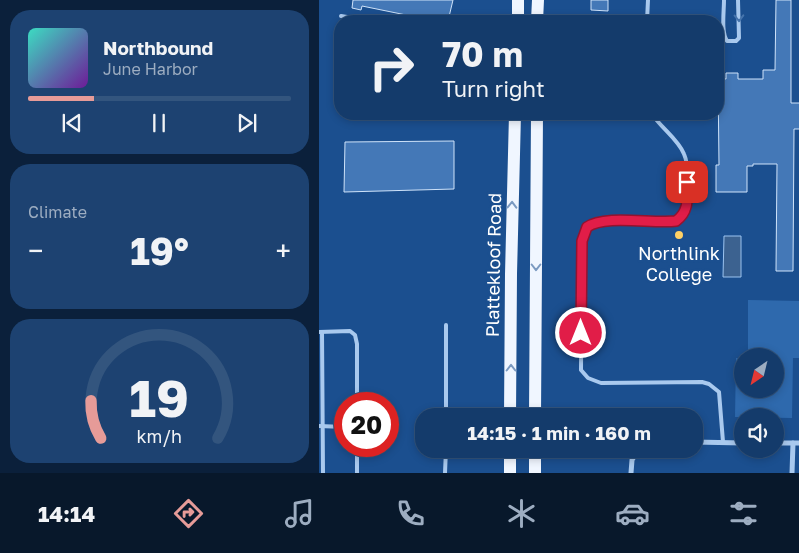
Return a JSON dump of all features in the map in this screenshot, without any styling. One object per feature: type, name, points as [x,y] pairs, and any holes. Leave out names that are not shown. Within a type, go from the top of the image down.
[{"type":"main road","points":[[518,0],[518,15]]},
{"type":"main road","points":[[537,0],[537,15]]},
{"type":"main road","name":"Plattekloof Road","points":[[510,408],[515,120]]},
{"type":"main road","points":[[535,408],[537,120]]},
{"type":"main road","points":[[510,458],[510,473]]},
{"type":"main road","points":[[535,458],[535,473]]},
{"type":"street","points":[[703,442],[734,442]]},
{"type":"street","points":[[784,443],[799,443]]},
{"type":"street","points":[[792,473],[793,443]]},
{"type":"street","points":[[631,473],[633,458]]},
{"type":"lane","points":[[647,15],[648,0]]},
{"type":"lane","points":[[724,0],[725,39],[727,41],[736,41],[739,38],[739,0]]},
{"type":"lane","points":[[657,120],[684,154],[687,162],[687,203],[685,212],[676,221],[614,221],[601,222],[587,227],[582,241],[581,370],[588,378],[601,382],[702,382],[709,384],[719,392],[723,442]]},
{"type":"lane","points":[[446,325],[446,408]]},
{"type":"lane","points":[[323,473],[321,332],[350,331],[355,335],[357,344],[357,392]]},
{"type":"lane","points":[[321,426],[334,427]]},
{"type":"lane","points":[[357,457],[357,473]]},
{"type":"lane","points":[[445,473],[446,458]]},
{"type":"shaded area","points":[[724,236],[741,236],[741,277],[723,277]]},
{"type":"shaded area","points":[[748,300],[799,301],[799,358],[793,358],[792,418],[784,418],[784,408],[735,408],[735,398],[784,398],[784,348],[748,348]]},
{"type":"building","points":[[353,0],[453,0],[449,15],[406,15],[362,6],[361,10],[352,8]]},
{"type":"building","points":[[591,0],[608,0],[608,11],[591,10]]},
{"type":"building","name":"Northlink College","points":[[776,0],[791,0],[791,103],[800,103],[800,129],[794,129],[793,271],[776,271],[777,164],[753,164],[753,166],[747,166],[747,192],[716,192],[716,165],[719,165],[718,120],[724,120],[724,79],[726,79],[726,73],[738,73],[738,79],[763,79],[763,70],[775,70]]},
{"type":"building","points":[[454,141],[454,189],[344,192],[345,142]]},
{"type":"place","name":"Northlink College","points":[[679,235]]},
{"type":"route","points":[[581,333],[582,241],[587,227],[591,224],[614,221],[676,221],[685,212],[687,182]]}]
